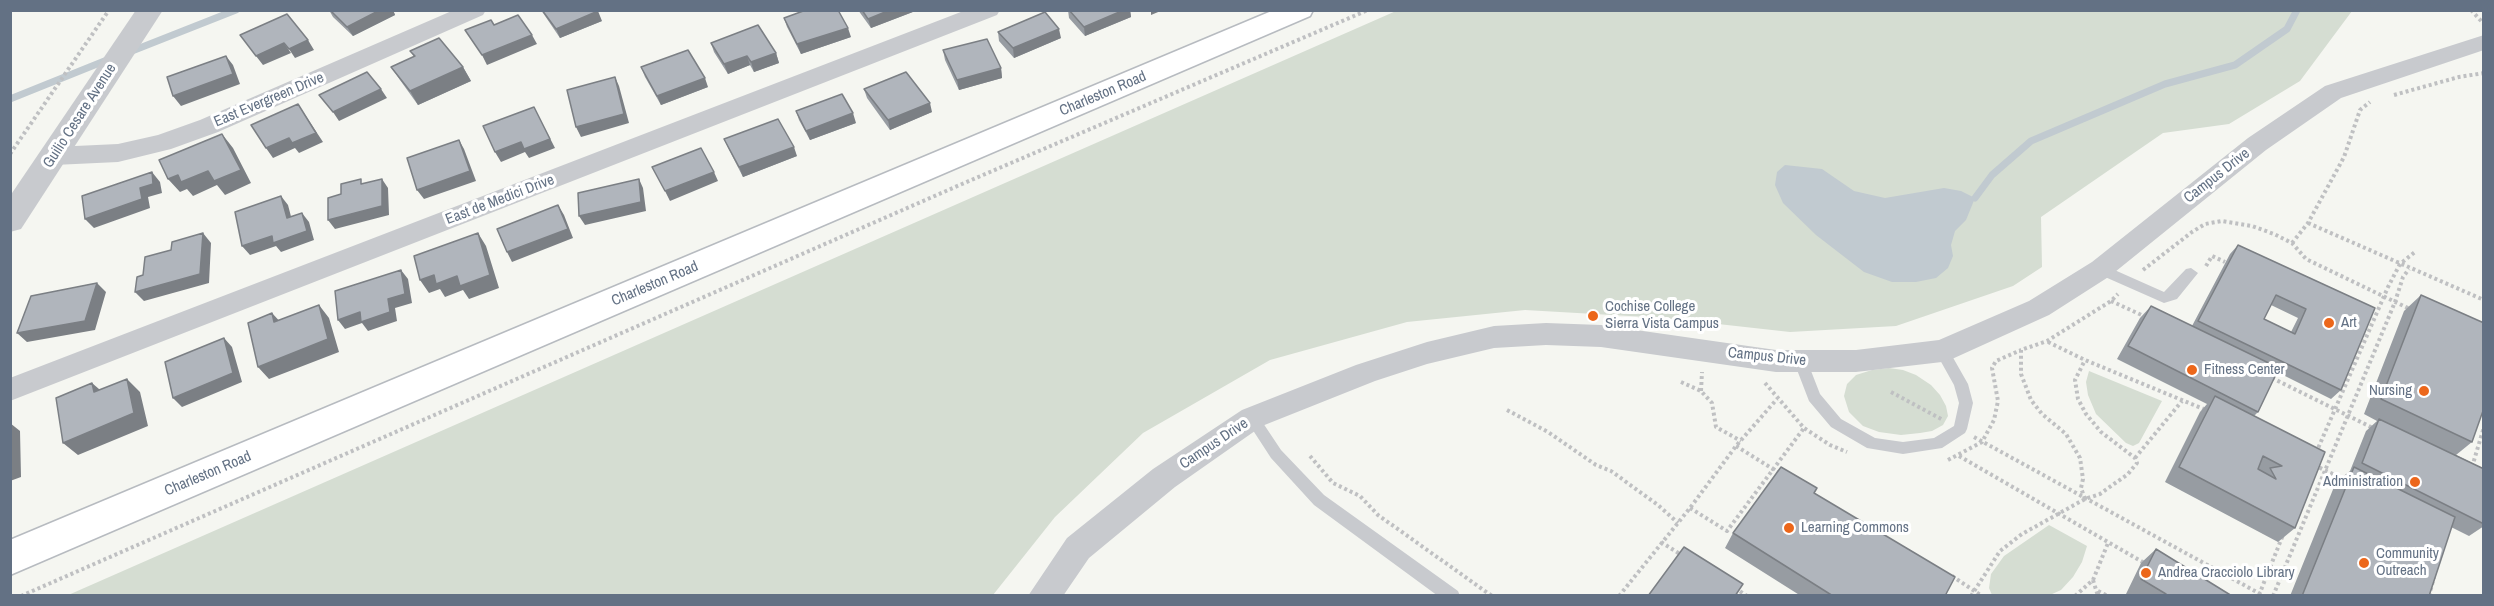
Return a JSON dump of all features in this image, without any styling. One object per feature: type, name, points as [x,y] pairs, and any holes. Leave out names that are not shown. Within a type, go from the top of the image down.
[{"type":"main road","name":"Charleston Road","points":[[10,558],[1300,10]]},
{"type":"street","name":"East Evergreen Drive","points":[[54,156],[118,153],[162,143],[208,126],[475,10]]},
{"type":"street","name":"East de Medici Drive","points":[[10,390],[989,10]]},
{"type":"street","name":"Guilio Cesare Avenue","points":[[10,221],[145,18]]},
{"type":"street","name":"Campus Drive","points":[[1044,596],[1078,548],[1164,478],[1252,418],[1366,373],[1426,354],[1494,337],[1546,334],[1601,336],[1776,361],[1856,361],[1942,351],[2038,308],[2101,268],[2249,150],[2333,92],[2484,42]]},
{"type":"lane","points":[[2101,268],[2164,298],[2172,295],[2191,273]]},
{"type":"lane","points":[[1801,362],[1814,397],[1836,423],[1872,444],[1903,448],[1937,444],[1959,429],[1966,403],[1961,384],[1942,351]]},
{"type":"lane","points":[[1252,418],[1276,454],[1319,500],[1452,596]]},
{"type":"path","points":[[10,154],[109,10]]},
{"type":"path","points":[[21,596],[962,184],[1368,10]]},
{"type":"path","points":[[2471,10],[2484,24]]},
{"type":"path","points":[[2385,97],[2459,77],[2484,73]]},
{"type":"path","points":[[2292,243],[2308,223],[2344,157],[2360,110],[2376,100]]},
{"type":"path","points":[[1945,461],[1959,456],[1982,442],[1994,420],[1998,401],[1992,368],[1996,361],[2047,341],[2111,301],[2128,282],[2205,224],[2222,222],[2252,226],[2292,243],[2306,259],[2415,311]]},
{"type":"path","points":[[2308,223],[2484,300]]},
{"type":"path","points":[[2308,474],[2400,264],[2415,252]]},
{"type":"path","points":[[2273,596],[2395,302],[2403,277],[2409,269]]},
{"type":"path","points":[[2111,301],[2154,321]]},
{"type":"path","points":[[2047,341],[2085,360],[2216,415]]},
{"type":"path","points":[[2021,350],[2021,374],[2031,400],[2042,414],[2066,435],[2080,458],[2083,479],[2081,488],[2085,499]]},
{"type":"path","points":[[1971,596],[2000,551],[2022,534],[2060,515],[2085,499],[2100,494],[2128,474],[2137,463],[2134,458],[2101,432],[2086,414],[2078,399],[2075,380],[2085,360]]},
{"type":"path","points":[[1701,391],[1701,372],[1713,373]]},
{"type":"path","points":[[2270,377],[2378,430]]},
{"type":"path","points":[[1759,380],[1767,384],[1777,399],[1804,428],[1830,445],[1853,455]]},
{"type":"path","points":[[1681,382],[1701,391],[1712,403],[1716,427],[1741,441]]},
{"type":"path","points":[[1891,392],[2261,595],[2284,533]]},
{"type":"path","points":[[1619,596],[1690,508],[1736,446],[1777,399]]},
{"type":"path","points":[[2134,458],[2182,402]]},
{"type":"path","points":[[1507,410],[1548,432],[1596,465],[1611,471],[1658,505],[1678,523]]},
{"type":"path","points":[[2470,476],[2484,427]]},
{"type":"path","points":[[1690,508],[1727,531],[1804,428]]},
{"type":"path","points":[[1736,446],[1782,474]]},
{"type":"path","points":[[1310,456],[1333,483],[1360,496],[1378,515],[1492,596]]},
{"type":"path","points":[[1959,456],[2156,569]]},
{"type":"path","points":[[2312,464],[2346,481]]},
{"type":"path","points":[[2302,507],[2309,510]]},
{"type":"path","points":[[1661,542],[1690,560]]},
{"type":"path","points":[[2075,596],[2093,580],[2108,543]]},
{"type":"path","points":[[1944,572],[1982,596]]},
{"type":"path","points":[[2429,596],[2435,574]]},
{"type":"path","points":[[2093,580],[2097,593],[2108,596]]},
{"type":"path","points":[[1728,584],[1747,596]]},
{"type":"shaded area","points":[[1396,11],[2352,11],[2300,81],[2229,124],[2163,133],[2041,217],[2042,267],[2013,286],[1896,326],[1790,332],[1664,318],[1525,310],[1407,322],[1270,360],[1143,433],[1055,517],[993,595],[66,596]]},
{"type":"shaded area","points":[[1785,165],[1822,169],[1854,191],[1885,198],[1944,188],[1961,191],[1975,198],[1966,220],[1955,231],[1951,245],[1953,256],[1948,268],[1936,278],[1916,282],[1892,282],[1864,272],[1816,235],[1783,203],[1775,185],[1777,172]]},
{"type":"shaded area","points":[[1889,368],[1916,375],[1931,385],[1946,406],[1948,416],[1943,425],[1932,431],[1920,433],[1901,435],[1879,432],[1863,426],[1849,412],[1844,396],[1847,384],[1856,375]]},
{"type":"shaded area","points":[[2089,371],[2162,401],[2139,443],[2133,446],[2126,443],[2096,414],[2088,395],[2086,382]]},
{"type":"shaded area","points":[[2049,525],[2087,546],[2082,562],[2073,577],[2061,590],[2050,595],[1992,595],[1989,588],[1991,574],[2004,556]]},
{"type":"building","points":[[330,10],[380,10],[347,27]]},
{"type":"building","points":[[542,10],[598,10],[598,11],[556,29]]},
{"type":"building","points":[[806,10],[838,10],[848,28],[797,44],[784,18]]},
{"type":"building","points":[[862,10],[890,10],[868,19]]},
{"type":"building","points":[[1069,10],[1124,10],[1084,27]]},
{"type":"building","points":[[1045,12],[1059,29],[1013,48],[998,32]]},
{"type":"building","points":[[287,14],[308,40],[289,49],[284,43],[256,56],[240,35]]},
{"type":"building","points":[[518,15],[532,35],[482,55],[465,30],[491,20],[494,25]]},
{"type":"building","points":[[758,25],[776,53],[751,62],[747,56],[724,64],[711,43]]},
{"type":"building","points":[[439,38],[463,67],[410,91],[391,67],[415,56],[410,51]]},
{"type":"building","points":[[987,39],[1001,68],[957,80],[943,50]]},
{"type":"building","points":[[688,50],[705,78],[657,96],[641,67]]},
{"type":"building","points":[[226,56],[233,74],[173,96],[167,77]]},
{"type":"building","points":[[367,72],[381,89],[333,112],[319,95]]},
{"type":"building","points":[[906,72],[930,103],[888,120],[864,89]]},
{"type":"building","points":[[615,77],[624,114],[576,127],[567,90]]},
{"type":"building","points":[[842,94],[853,113],[806,131],[796,111]]},
{"type":"building","points":[[298,104],[316,133],[292,143],[289,138],[266,148],[251,125]]},
{"type":"building","points":[[534,107],[550,139],[524,149],[521,142],[495,152],[483,126]]},
{"type":"building","points":[[778,119],[794,147],[739,167],[724,139]]},
{"type":"building","points":[[222,134],[241,170],[214,181],[208,171],[181,182],[178,175],[168,179],[159,160]]},
{"type":"building","points":[[459,140],[470,171],[417,190],[407,158]]},
{"type":"building","points":[[701,148],[714,172],[665,191],[652,167]]},
{"type":"building","points":[[152,172],[153,184],[140,188],[142,199],[85,219],[82,196]]},
{"type":"building","points":[[361,179],[361,184],[382,179],[382,206],[328,220],[328,198],[341,194],[341,184]]},
{"type":"building","points":[[639,179],[641,202],[579,216],[578,193]]},
{"type":"building","points":[[281,196],[287,218],[302,213],[307,231],[273,243],[272,236],[242,246],[235,212]]},
{"type":"building","points":[[558,205],[568,229],[507,252],[497,229]]},
{"type":"building","points":[[203,233],[200,274],[135,292],[137,277],[143,275],[145,257],[171,250],[172,242]]},
{"type":"building","points":[[478,233],[490,275],[460,286],[457,276],[436,284],[434,275],[420,280],[414,256]]},
{"type":"building","name":"Art","points":[[2238,245],[2375,308],[2341,390],[2198,321]],"holes":[[[2276,295],[2306,309],[2295,334],[2264,319]]]},
{"type":"building","points":[[401,270],[405,294],[388,299],[390,312],[361,322],[360,312],[338,320],[335,291]]},
{"type":"building","points":[[97,283],[85,321],[17,333],[31,296]]},
{"type":"building","name":"Nursing","points":[[2421,295],[2484,323],[2484,408],[2472,442],[2381,399]]},
{"type":"building","points":[[319,305],[328,339],[258,367],[248,323],[272,313],[274,322]]},
{"type":"building","name":"Fitness Center","points":[[2151,306],[2279,368],[2258,412],[2128,346]]},
{"type":"building","points":[[224,338],[233,373],[173,398],[165,362]]},
{"type":"building","points":[[127,379],[134,413],[63,443],[56,398],[92,383],[94,392]]},
{"type":"building","points":[[2215,396],[2325,452],[2295,528],[2179,467]],"holes":[[[2263,456],[2282,466],[2270,468],[2276,479],[2258,469]]]},
{"type":"building","name":"Administration","points":[[2379,419],[2484,469],[2484,524],[2362,463]]},
{"type":"building","name":"Learning Commons","points":[[1781,467],[1817,488],[1814,493],[1955,577],[1945,596],[1833,596],[1733,533]]},
{"type":"building","name":"Community Outreach","points":[[2354,467],[2455,517],[2429,596],[2302,596]]},
{"type":"building","points":[[1684,547],[1743,584],[1735,596],[1648,596]]},
{"type":"building","points":[[2156,549],[2232,596],[2166,596],[2141,579]]},
{"type":"waterway","points":[[132,51],[236,10]]},
{"type":"waterway","points":[[1975,198],[1992,175],[2031,141],[2165,84],[2235,65],[2287,29],[2297,10]]},
{"type":"waterway","points":[[10,99],[107,60]]},
{"type":"place","name":"Cochise College Sierra Vista Campus","points":[[1593,316]]},
{"type":"place","name":"Art","points":[[2329,323]]},
{"type":"place","name":"Fitness Center","points":[[2192,370]]},
{"type":"place","name":"Nursing","points":[[2424,391]]},
{"type":"place","name":"Administration","points":[[2415,482]]},
{"type":"place","name":"Learning Commons","points":[[1789,528]]},
{"type":"place","name":"Community Outreach","points":[[2364,563]]},
{"type":"place","name":"Andrea Cracciolo Library","points":[[2146,573]]}]
